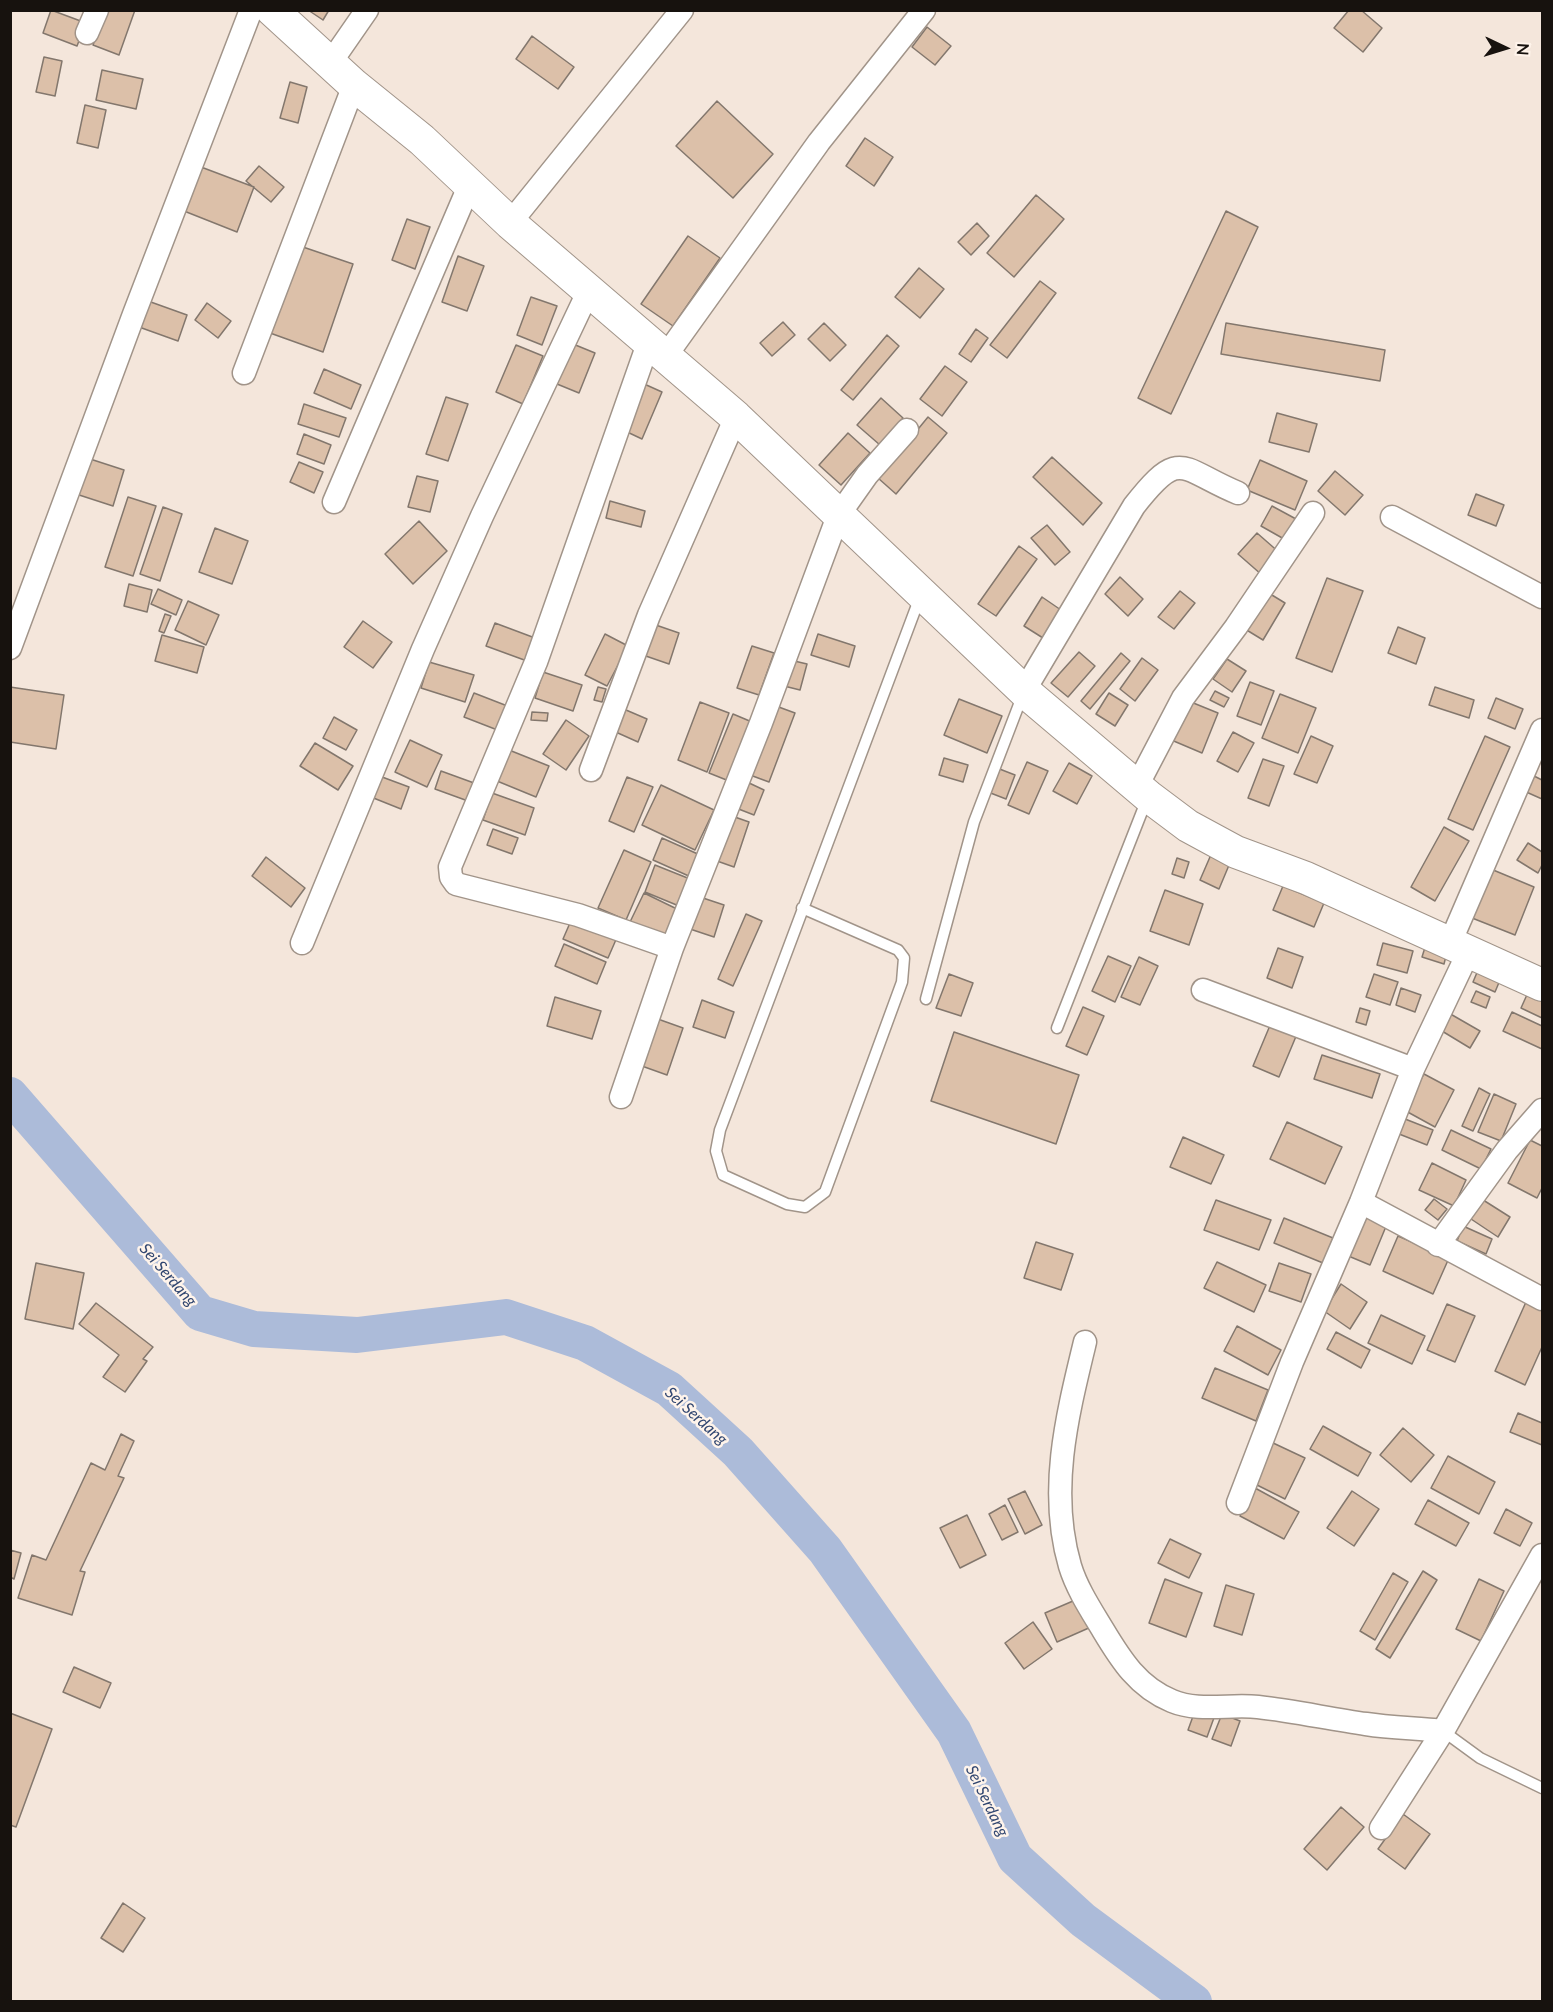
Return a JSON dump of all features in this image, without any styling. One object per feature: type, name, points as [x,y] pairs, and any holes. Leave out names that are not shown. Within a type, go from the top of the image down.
[{"type":"main road","points":[[272,10],[354,85],[422,140],[510,223],[736,417],[921,596],[1024,691],[1142,791],[1188,826],[1236,852],[1306,878],[1542,985]]},
{"type":"street","points":[[87,33],[97,10]]},
{"type":"street","points":[[10,648],[134,314],[251,10]]},
{"type":"street","points":[[331,62],[367,10]]},
{"type":"street","points":[[510,223],[682,10]]},
{"type":"street","points":[[672,948],[578,915],[456,884],[451,877],[450,867],[536,662],[657,349],[924,10]]},
{"type":"street","points":[[244,373],[354,85]]},
{"type":"street","points":[[334,502],[470,184]]},
{"type":"street","points":[[302,943],[423,649],[482,516],[589,290]]},
{"type":"street","points":[[591,770],[649,615],[736,417]]},
{"type":"street","points":[[621,1097],[672,948],[761,723],[838,516],[867,475],[907,430]]},
{"type":"street","points":[[1024,691],[1117,533],[1154,480],[1174,468],[1184,469],[1198,472],[1238,493]]},
{"type":"street","points":[[1142,791],[1183,698],[1236,627],[1313,513]]},
{"type":"street","points":[[1392,517],[1542,597]]},
{"type":"street","points":[[1238,1503],[1293,1362],[1361,1202],[1542,730]]},
{"type":"street","points":[[1203,990],[1413,1069]]},
{"type":"street","points":[[1438,1245],[1507,1150],[1542,1110]]},
{"type":"street","points":[[1361,1202],[1542,1299]]},
{"type":"street","points":[[1085,1342],[1062,1443],[1059,1501],[1061,1529],[1070,1567],[1080,1592],[1122,1663],[1137,1679],[1171,1701],[1185,1705],[1258,1707],[1369,1725],[1443,1731]]},
{"type":"street","points":[[1381,1828],[1443,1731],[1542,1555]]},
{"type":"lane","points":[[802,908],[898,951],[904,958],[902,982],[825,1192],[804,1206],[787,1204],[723,1175],[716,1151],[720,1130],[802,908],[921,596]]},
{"type":"lane","points":[[926,999],[974,822],[1024,691]]},
{"type":"lane","points":[[1057,1028],[1142,791]]},
{"type":"lane","points":[[1443,1731],[1480,1758],[1542,1788]]},
{"type":"building","points":[[51,10],[86,23],[77,46],[43,33]]},
{"type":"building","points":[[106,10],[135,10],[119,55],[93,45]]},
{"type":"building","points":[[308,10],[329,10],[323,20]]},
{"type":"building","points":[[1349,10],[1361,10],[1382,28],[1363,52],[1334,28]]},
{"type":"building","points":[[927,27],[951,46],[935,65],[912,47]]},
{"type":"building","points":[[532,36],[574,67],[558,89],[516,59]]},
{"type":"building","points":[[44,57],[62,61],[55,96],[36,92]]},
{"type":"building","points":[[102,70],[143,79],[136,109],[96,100]]},
{"type":"building","points":[[290,82],[307,87],[298,123],[280,118]]},
{"type":"building","points":[[717,101],[773,154],[733,198],[676,146]]},
{"type":"building","points":[[85,105],[106,110],[98,148],[77,143]]},
{"type":"building","points":[[865,138],[893,157],[874,186],[846,166]]},
{"type":"building","points":[[259,166],[284,187],[271,202],[246,181]]},
{"type":"building","points":[[201,167],[254,187],[237,232],[184,211]]},
{"type":"building","points":[[1036,195],[1064,219],[1014,277],[987,253]]},
{"type":"building","points":[[1226,211],[1258,227],[1171,414],[1138,398]]},
{"type":"building","points":[[407,219],[430,227],[415,269],[392,260]]},
{"type":"building","points":[[977,223],[989,236],[971,255],[958,242]]},
{"type":"building","points":[[688,236],[720,258],[673,326],[641,304]]},
{"type":"building","points":[[300,246],[353,264],[323,352],[270,333]]},
{"type":"building","points":[[458,256],[484,266],[467,311],[442,302]]},
{"type":"building","points":[[919,268],[944,289],[920,318],[895,297]]},
{"type":"building","points":[[1040,281],[1056,293],[1007,358],[990,345]]},
{"type":"building","points":[[531,297],[557,306],[542,345],[517,335]]},
{"type":"building","points":[[148,301],[187,315],[178,341],[139,327]]},
{"type":"building","points":[[207,303],[231,321],[218,338],[195,320]]},
{"type":"building","points":[[783,322],[795,335],[772,356],[760,343]]},
{"type":"building","points":[[824,323],[846,345],[830,361],[808,339]]},
{"type":"building","points":[[1226,323],[1385,350],[1380,381],[1221,354]]},
{"type":"building","points":[[976,329],[988,338],[971,362],[959,354]]},
{"type":"building","points":[[887,335],[899,346],[853,400],[841,390]]},
{"type":"building","points":[[573,344],[595,353],[579,393],[557,384]]},
{"type":"building","points":[[516,345],[543,356],[523,404],[496,392]]},
{"type":"building","points":[[945,366],[967,382],[942,416],[920,399]]},
{"type":"building","points":[[324,369],[361,385],[351,409],[314,393]]},
{"type":"building","points":[[642,383],[662,392],[642,439],[623,430]]},
{"type":"building","points":[[446,397],[468,404],[448,461],[426,454]]},
{"type":"building","points":[[881,398],[903,418],[880,445],[857,425]]},
{"type":"building","points":[[304,404],[346,418],[339,437],[298,424]]},
{"type":"building","points":[[1277,413],[1317,424],[1309,452],[1269,442]]},
{"type":"building","points":[[928,417],[947,433],[896,494],[878,478]]},
{"type":"building","points":[[848,433],[870,453],[841,485],[819,465]]},
{"type":"building","points":[[304,434],[331,445],[324,464],[297,454]]},
{"type":"building","points":[[84,457],[124,470],[113,506],[73,493]]},
{"type":"building","points":[[1052,457],[1102,503],[1083,525],[1033,477]]},
{"type":"building","points":[[1260,460],[1307,481],[1295,510],[1247,490]]},
{"type":"building","points":[[299,462],[323,472],[314,493],[290,482]]},
{"type":"building","points":[[1335,471],[1363,495],[1345,515],[1318,491]]},
{"type":"building","points":[[417,476],[438,481],[430,512],[408,507]]},
{"type":"building","points":[[1476,494],[1504,505],[1496,526],[1468,515]]},
{"type":"building","points":[[128,497],[156,506],[133,576],[105,567]]},
{"type":"building","points":[[610,501],[645,511],[641,527],[606,518]]},
{"type":"building","points":[[1272,506],[1296,519],[1284,539],[1261,526]]},
{"type":"building","points":[[163,507],[182,514],[160,581],[140,574]]},
{"type":"building","points":[[419,521],[447,551],[413,584],[385,554]]},
{"type":"building","points":[[1047,525],[1070,552],[1055,565],[1031,538]]},
{"type":"building","points":[[215,528],[248,541],[232,584],[199,572]]},
{"type":"building","points":[[1257,533],[1281,554],[1262,575],[1238,554]]},
{"type":"building","points":[[1019,546],[1037,559],[996,616],[978,604]]},
{"type":"building","points":[[1120,577],[1143,599],[1128,616],[1105,594]]},
{"type":"building","points":[[1327,578],[1363,591],[1332,672],[1296,658]]},
{"type":"building","points":[[129,584],[152,590],[147,612],[124,606]]},
{"type":"building","points":[[158,589],[182,600],[176,615],[151,604]]},
{"type":"building","points":[[1180,591],[1195,603],[1174,629],[1158,617]]},
{"type":"building","points":[[1267,592],[1285,603],[1263,640],[1245,629]]},
{"type":"building","points":[[1042,597],[1061,610],[1043,638],[1024,626]]},
{"type":"building","points":[[188,601],[219,615],[206,645],[175,630]]},
{"type":"building","points":[[165,614],[171,616],[164,633],[159,631]]},
{"type":"building","points":[[363,621],[392,642],[373,668],[344,647]]},
{"type":"building","points":[[495,623],[535,638],[527,661],[486,646]]},
{"type":"building","points":[[650,623],[679,633],[669,664],[640,654]]},
{"type":"building","points":[[1398,627],[1425,638],[1416,664],[1388,653]]},
{"type":"building","points":[[605,634],[628,646],[607,686],[585,675]]},
{"type":"building","points":[[818,634],[855,646],[849,667],[811,655]]},
{"type":"building","points":[[162,635],[204,647],[197,673],[155,661]]},
{"type":"building","points":[[752,646],[774,653],[759,695],[737,688]]},
{"type":"building","points":[[1079,652],[1095,666],[1068,697],[1051,683]]},
{"type":"building","points":[[1121,653],[1130,661],[1090,709],[1081,701]]},
{"type":"building","points":[[1142,658],[1158,670],[1135,701],[1120,689]]},
{"type":"building","points":[[786,659],[807,664],[800,690],[780,685]]},
{"type":"building","points":[[1227,659],[1246,671],[1232,692],[1213,679]]},
{"type":"building","points":[[429,662],[474,675],[465,702],[421,688]]},
{"type":"building","points":[[543,672],[582,685],[573,711],[535,698]]},
{"type":"building","points":[[1250,682],[1274,691],[1261,725],[1237,716]]},
{"type":"building","points":[[10,687],[64,695],[56,749],[10,742]]},
{"type":"building","points":[[598,687],[606,689],[602,702],[594,700]]},
{"type":"building","points":[[1435,687],[1474,700],[1469,718],[1429,705]]},
{"type":"building","points":[[1215,691],[1229,698],[1224,707],[1210,700]]},
{"type":"building","points":[[474,693],[510,707],[500,731],[464,717]]},
{"type":"building","points":[[1109,693],[1128,705],[1115,726],[1096,714]]},
{"type":"building","points":[[1280,694],[1316,708],[1298,753],[1262,738]]},
{"type":"building","points":[[1496,698],[1523,709],[1515,729],[1488,718]]},
{"type":"building","points":[[959,699],[1002,716],[987,753],[944,735]]},
{"type":"building","points":[[1186,700],[1218,713],[1202,753],[1169,739]]},
{"type":"building","points":[[700,702],[729,713],[707,772],[678,760]]},
{"type":"building","points":[[776,706],[795,713],[769,782],[750,775]]},
{"type":"building","points":[[619,707],[647,719],[638,742],[609,729]]},
{"type":"building","points":[[532,712],[548,713],[547,721],[531,720]]},
{"type":"building","points":[[733,714],[752,722],[729,781],[709,773]]},
{"type":"building","points":[[334,717],[357,730],[346,750],[323,738]]},
{"type":"building","points":[[566,720],[589,736],[566,770],[543,754]]},
{"type":"building","points":[[1233,732],[1254,743],[1238,772],[1217,761]]},
{"type":"building","points":[[1311,736],[1333,746],[1317,783],[1294,774]]},
{"type":"building","points":[[1485,736],[1510,747],[1473,830],[1448,819]]},
{"type":"building","points":[[410,740],[442,755],[427,787],[395,772]]},
{"type":"building","points":[[315,743],[353,766],[338,790],[300,766]]},
{"type":"building","points":[[509,750],[549,766],[536,797],[497,781]]},
{"type":"building","points":[[944,758],[968,765],[963,782],[939,775]]},
{"type":"building","points":[[1263,759],[1284,766],[1269,806],[1248,798]]},
{"type":"building","points":[[1027,762],[1048,771],[1029,814],[1008,805]]},
{"type":"building","points":[[1069,763],[1092,776],[1077,804],[1053,791]]},
{"type":"building","points":[[997,768],[1015,775],[1006,799],[988,792]]},
{"type":"building","points":[[441,771],[474,783],[468,801],[435,789]]},
{"type":"building","points":[[374,774],[409,787],[401,809],[366,795]]},
{"type":"building","points":[[1532,775],[1542,780],[1542,799],[1524,791]]},
{"type":"building","points":[[627,777],[653,787],[634,832],[609,821]]},
{"type":"building","points":[[747,782],[764,790],[754,815],[736,808]]},
{"type":"building","points":[[661,785],[714,810],[695,850],[642,825]]},
{"type":"building","points":[[492,793],[534,808],[525,835],[483,820]]},
{"type":"building","points":[[732,816],[749,822],[734,867],[717,861]]},
{"type":"building","points":[[1444,827],[1469,841],[1435,901],[1411,887]]},
{"type":"building","points":[[493,829],[518,838],[512,854],[487,845]]},
{"type":"building","points":[[662,838],[700,855],[691,877],[653,860]]},
{"type":"building","points":[[1528,843],[1542,852],[1542,865],[1538,873],[1517,860]]},
{"type":"building","points":[[624,850],[651,862],[626,920],[598,908]]},
{"type":"building","points":[[1213,850],[1232,858],[1219,889],[1200,880]]},
{"type":"building","points":[[266,857],[305,888],[291,907],[252,876]]},
{"type":"building","points":[[1177,858],[1189,862],[1184,878],[1172,874]]},
{"type":"building","points":[[655,865],[690,879],[679,906],[645,892]]},
{"type":"building","points":[[1486,867],[1534,887],[1515,935],[1467,916]]},
{"type":"building","points":[[1283,886],[1324,903],[1314,927],[1273,910]]},
{"type":"building","points":[[1165,890],[1203,904],[1189,945],[1150,931]]},
{"type":"building","points":[[644,893],[679,910],[665,939],[630,922]]},
{"type":"building","points":[[697,896],[724,905],[714,937],[687,928]]},
{"type":"building","points":[[746,914],[762,921],[733,986],[718,979]]},
{"type":"building","points":[[573,916],[618,935],[608,958],[563,939]]},
{"type":"building","points":[[1427,941],[1448,948],[1444,964],[1422,957]]},
{"type":"building","points":[[1383,943],[1413,951],[1407,973],[1377,965]]},
{"type":"building","points":[[564,944],[606,962],[597,984],[555,966]]},
{"type":"building","points":[[1278,948],[1303,957],[1292,988],[1267,978]]},
{"type":"building","points":[[1108,956],[1131,966],[1115,1002],[1092,991]]},
{"type":"building","points":[[1139,957],[1158,966],[1140,1005],[1121,997]]},
{"type":"building","points":[[1481,963],[1503,973],[1495,992],[1473,982]]},
{"type":"building","points":[[949,974],[973,983],[961,1016],[936,1008]]},
{"type":"building","points":[[1374,974],[1398,982],[1390,1005],[1366,997]]},
{"type":"building","points":[[1401,988],[1421,995],[1415,1012],[1396,1005]]},
{"type":"building","points":[[1530,988],[1542,994],[1542,1018],[1521,1008]]},
{"type":"building","points":[[1476,991],[1490,997],[1486,1008],[1471,1002]]},
{"type":"building","points":[[555,997],[601,1011],[592,1039],[547,1026]]},
{"type":"building","points":[[702,1000],[734,1012],[725,1038],[693,1027]]},
{"type":"building","points":[[1083,1007],[1104,1016],[1087,1055],[1066,1046]]},
{"type":"building","points":[[1360,1008],[1370,1011],[1366,1025],[1356,1022]]},
{"type":"building","points":[[1447,1012],[1480,1031],[1470,1048],[1437,1028]]},
{"type":"building","points":[[1512,1012],[1542,1026],[1542,1049],[1503,1031]]},
{"type":"building","points":[[655,1018],[683,1028],[667,1075],[639,1065]]},
{"type":"building","points":[[1271,1023],[1297,1034],[1279,1077],[1253,1066]]},
{"type":"building","points":[[954,1032],[1079,1075],[1056,1144],[931,1101]]},
{"type":"building","points":[[1322,1055],[1380,1074],[1372,1098],[1314,1079]]},
{"type":"building","points":[[1424,1074],[1454,1090],[1435,1127],[1404,1110]]},
{"type":"building","points":[[1479,1088],[1490,1094],[1473,1131],[1462,1126]]},
{"type":"building","points":[[1494,1094],[1516,1104],[1501,1141],[1478,1132]]},
{"type":"building","points":[[1400,1117],[1433,1130],[1427,1145],[1394,1132]]},
{"type":"building","points":[[1287,1122],[1342,1147],[1325,1184],[1270,1159]]},
{"type":"building","points":[[1451,1130],[1491,1149],[1481,1169],[1442,1150]]},
{"type":"building","points":[[1183,1137],[1224,1155],[1211,1184],[1170,1167]]},
{"type":"building","points":[[1530,1140],[1542,1146],[1542,1188],[1537,1198],[1508,1183]]},
{"type":"building","points":[[1432,1163],[1466,1180],[1454,1206],[1419,1190]]},
{"type":"building","points":[[1480,1198],[1510,1217],[1498,1237],[1468,1217]]},
{"type":"building","points":[[1434,1199],[1447,1209],[1438,1220],[1425,1210]]},
{"type":"building","points":[[1216,1200],[1271,1220],[1259,1250],[1204,1230]]},
{"type":"building","points":[[1364,1214],[1387,1224],[1370,1265],[1346,1255]]},
{"type":"building","points":[[1284,1218],[1333,1238],[1323,1263],[1274,1243]]},
{"type":"building","points":[[1463,1226],[1492,1239],[1486,1254],[1457,1241]]},
{"type":"building","points":[[1398,1236],[1449,1258],[1433,1294],[1383,1271]]},
{"type":"building","points":[[1036,1242],[1073,1254],[1061,1290],[1024,1278]]},
{"type":"building","points":[[1217,1262],[1266,1285],[1254,1312],[1204,1288]]},
{"type":"building","points":[[36,1263],[84,1273],[73,1329],[25,1319]]},
{"type":"building","points":[[1279,1263],[1311,1274],[1301,1302],[1269,1291]]},
{"type":"building","points":[[1341,1284],[1367,1302],[1350,1329],[1324,1311]]},
{"type":"building","points":[[1526,1302],[1542,1309],[1542,1347],[1525,1385],[1495,1371]]},
{"type":"building","points":[[96,1303],[153,1347],[143,1359],[147,1361],[125,1392],[103,1377],[119,1355],[79,1324]]},
{"type":"building","points":[[1447,1304],[1475,1316],[1455,1362],[1427,1350]]},
{"type":"building","points":[[1381,1315],[1425,1336],[1412,1364],[1368,1343]]},
{"type":"building","points":[[1237,1326],[1281,1350],[1268,1375],[1224,1351]]},
{"type":"building","points":[[1336,1332],[1370,1350],[1361,1368],[1327,1349]]},
{"type":"building","points":[[1215,1368],[1268,1390],[1256,1421],[1202,1398]]},
{"type":"building","points":[[1518,1413],[1542,1423],[1542,1445],[1510,1432]]},
{"type":"building","points":[[1323,1426],[1371,1453],[1358,1476],[1310,1449]]},
{"type":"building","points":[[1403,1428],[1434,1455],[1411,1482],[1380,1455]]},
{"type":"building","points":[[121,1434],[134,1441],[118,1476],[124,1478],[80,1571],[85,1572],[72,1615],[18,1598],[32,1555],[46,1560],[91,1463],[105,1470]]},
{"type":"building","points":[[1271,1442],[1305,1458],[1285,1499],[1251,1482]]},
{"type":"building","points":[[1448,1456],[1495,1482],[1479,1514],[1431,1488]]},
{"type":"building","points":[[1255,1488],[1299,1512],[1284,1539],[1240,1516]]},
{"type":"building","points":[[1025,1491],[1042,1525],[1025,1534],[1008,1499]]},
{"type":"building","points":[[1352,1491],[1379,1509],[1354,1546],[1327,1528]]},
{"type":"building","points":[[1428,1500],[1469,1523],[1456,1546],[1415,1524]]},
{"type":"building","points":[[1005,1505],[1018,1532],[1002,1540],[989,1514]]},
{"type":"building","points":[[1506,1509],[1532,1523],[1520,1546],[1494,1533]]},
{"type":"building","points":[[967,1515],[986,1555],[960,1568],[940,1528]]},
{"type":"building","points":[[1170,1539],[1201,1554],[1189,1578],[1158,1563]]},
{"type":"building","points":[[10,1550],[21,1553],[14,1579],[10,1577]]},
{"type":"building","points":[[1423,1571],[1437,1580],[1390,1658],[1376,1649]]},
{"type":"building","points":[[1393,1573],[1408,1582],[1375,1640],[1360,1631]]},
{"type":"building","points":[[1165,1579],[1202,1593],[1186,1637],[1149,1623]]},
{"type":"building","points":[[1479,1579],[1504,1591],[1481,1641],[1456,1629]]},
{"type":"building","points":[[1226,1585],[1254,1594],[1242,1635],[1214,1626]]},
{"type":"building","points":[[1080,1598],[1091,1627],[1057,1642],[1045,1613]]},
{"type":"building","points":[[1033,1622],[1052,1649],[1024,1669],[1005,1643]]},
{"type":"building","points":[[74,1667],[111,1683],[100,1708],[63,1692]]},
{"type":"building","points":[[1196,1708],[1215,1715],[1207,1737],[1188,1730]]},
{"type":"building","points":[[10,1713],[52,1729],[16,1827],[10,1825]]},
{"type":"building","points":[[1222,1714],[1240,1721],[1231,1746],[1212,1739]]},
{"type":"building","points":[[1341,1807],[1364,1827],[1327,1870],[1304,1849]]},
{"type":"building","points":[[1403,1814],[1430,1834],[1405,1869],[1378,1849]]},
{"type":"building","points":[[123,1903],[145,1918],[123,1952],[101,1938]]},
{"type":"waterway","name":"Sei Serdang","points":[[10,1095],[200,1313],[254,1329],[357,1335],[506,1317],[585,1343],[669,1389],[738,1452],[825,1550],[954,1732],[1015,1858],[1083,1920],[1194,2002]]}]
